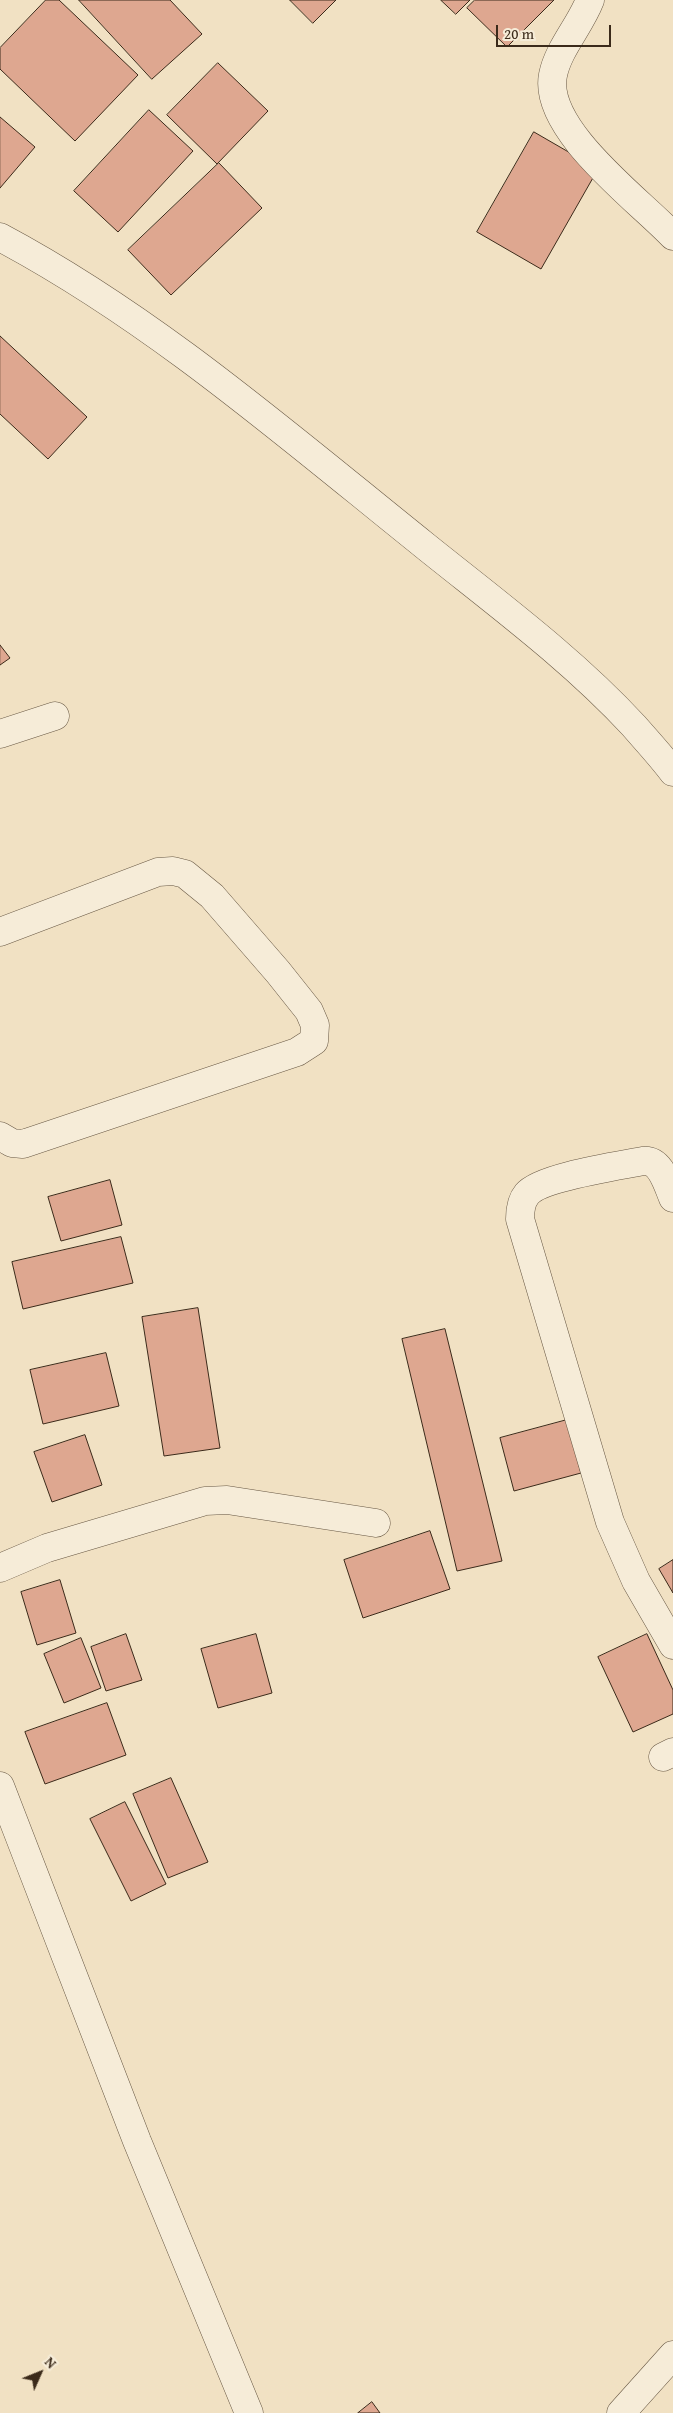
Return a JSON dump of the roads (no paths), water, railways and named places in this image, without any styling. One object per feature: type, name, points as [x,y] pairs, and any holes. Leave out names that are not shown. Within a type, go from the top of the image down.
[{"type":"street","points":[[590,0],[559,59],[553,76],[552,92],[562,118],[574,138],[603,170],[673,236]]},
{"type":"street","points":[[0,237],[95,291],[161,338],[347,483],[535,634],[604,694],[665,760],[673,772]]},
{"type":"street","points":[[0,734],[55,716]]},
{"type":"street","points":[[0,932],[158,872],[173,871],[185,874],[212,896],[278,972],[308,1012],[316,1031],[314,1041],[297,1052],[23,1144],[12,1143],[0,1136]]},
{"type":"street","points":[[673,1198],[660,1169],[651,1162],[643,1161],[542,1183],[527,1194],[522,1202],[520,1219],[610,1522],[636,1581],[673,1646]]},
{"type":"street","points":[[0,1568],[47,1548],[205,1501],[227,1500],[376,1522]]},
{"type":"street","points":[[0,1786],[137,2141],[250,2413]]},
{"type":"street","points":[[620,2413],[673,2355]]}]
